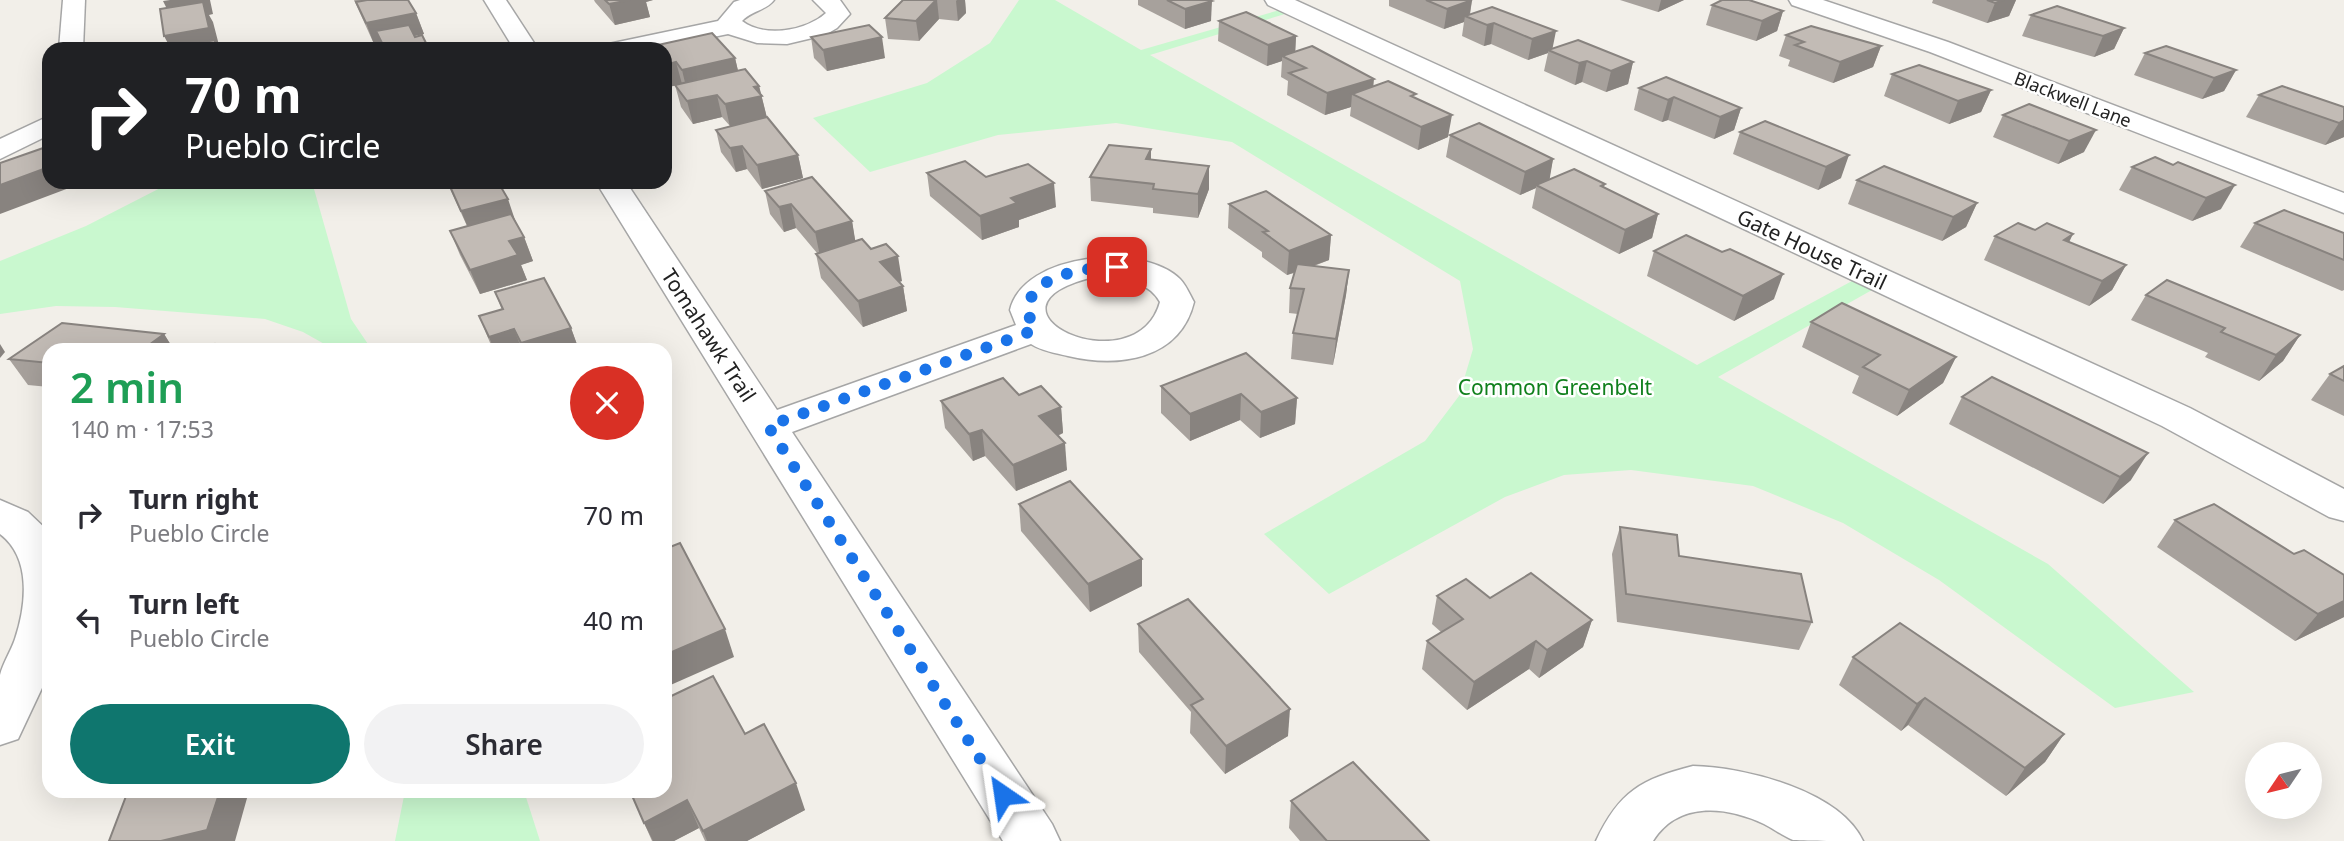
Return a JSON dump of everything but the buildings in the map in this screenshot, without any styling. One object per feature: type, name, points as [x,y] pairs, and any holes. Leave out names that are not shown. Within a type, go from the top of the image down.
[{"type":"street","points":[[71,42],[74,0]]},
{"type":"street","points":[[495,0],[522,42]]},
{"type":"street","points":[[732,26],[730,20],[733,13],[763,0]]},
{"type":"street","points":[[653,42],[732,26],[753,35],[807,32],[832,20],[838,14],[836,7],[824,0]]},
{"type":"street","name":"Gate House Trail","points":[[1276,0],[2176,417],[2344,507]]},
{"type":"street","name":"Blackwell Lane","points":[[1800,0],[1939,47],[2344,204]]},
{"type":"street","points":[[0,150],[42,128]]},
{"type":"street","name":"Tomahawk Trail","points":[[616,189],[1033,841]]},
{"type":"street","points":[[768,426],[1035,330]]},
{"type":"street","points":[[0,514],[33,539],[42,563]]},
{"type":"street","points":[[0,725],[29,667],[42,620]]},
{"type":"street","points":[[1623,841],[1632,821],[1656,800],[1690,789],[1729,789],[1771,799],[1811,821],[1836,841]]},
{"type":"green space","name":"Common Greenbelt","points":[[1019,0],[1055,0],[1141,50],[1290,7],[1298,10],[1150,55],[1697,365],[1852,281],[1872,290],[1718,377],[2048,564],[2194,692],[2115,708],[1939,580],[1843,523],[1753,486],[1631,470],[1564,475],[1505,497],[1329,594],[1264,534],[1425,441],[1459,396],[1473,349],[1460,281],[1232,142],[1116,123],[998,135],[870,172],[813,118],[927,83],[990,43]]},
{"type":"green space","points":[[158,189],[314,189],[351,319],[367,343],[323,343],[303,332],[265,319],[115,307],[56,306],[0,314],[0,261],[86,226]]},
{"type":"green space","points":[[404,798],[526,798],[540,841],[395,841]]},
{"type":"route","points":[[1003,795],[768,426],[1035,330],[1028,317],[1029,303],[1037,290],[1052,279],[1071,272],[1094,267],[1117,267]]}]
